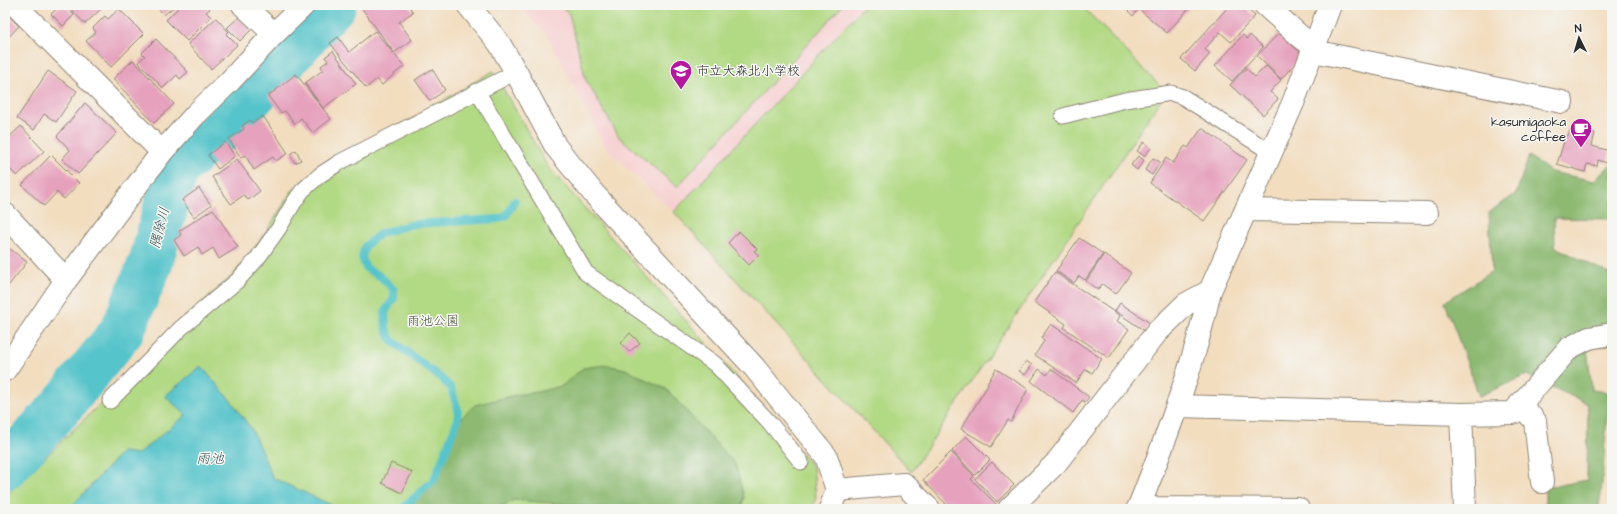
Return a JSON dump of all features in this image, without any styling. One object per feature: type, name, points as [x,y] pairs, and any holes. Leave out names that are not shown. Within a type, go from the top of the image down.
[{"type":"street","points":[[15,5],[162,152]]},
{"type":"street","points":[[243,5],[274,34]]},
{"type":"street","points":[[5,370],[66,280],[162,152],[196,114],[304,5]]},
{"type":"street","points":[[468,5],[499,43],[556,147],[594,194],[754,367],[826,456],[833,499],[904,484],[929,509]]},
{"type":"street","points":[[1265,5],[1315,48],[1323,53],[1562,102]]},
{"type":"street","points":[[1298,509],[1138,508],[1177,406],[1204,320],[1210,291],[1272,153],[1315,48],[1330,5]]},
{"type":"street","points":[[1246,210],[1427,214]]},
{"type":"street","points":[[5,214],[66,280]]},
{"type":"street","points":[[1009,509],[1056,463],[1157,332],[1186,304],[1210,291]]},
{"type":"street","points":[[1177,406],[1461,414],[1513,413],[1569,348],[1589,338],[1612,334]]},
{"type":"street","points":[[1520,404],[1535,421],[1542,482]]},
{"type":"street","points":[[1461,414],[1465,509]]},
{"type":"lane","points":[[110,402],[180,328],[237,281],[258,259],[302,191],[320,175],[340,162],[516,72]]},
{"type":"lane","points":[[478,91],[586,273],[715,364],[770,423],[801,462]]},
{"type":"lane","points":[[1063,116],[1106,103],[1171,92],[1183,97],[1272,153]]},
{"type":"shaded area","name":"市立大森北小学校","points":[[517,5],[865,5],[674,212],[606,148],[547,35]]},
{"type":"green space","name":"市立大森北小学校","points":[[560,5],[843,5],[677,187],[619,137],[586,80],[569,14]]},
{"type":"green space","points":[[865,5],[1081,5],[1166,92],[911,472],[674,212]]},
{"type":"green space","name":"雨池公園","points":[[493,71],[548,167],[725,364],[813,467],[816,498],[812,509],[5,509],[5,497],[103,401],[174,327],[232,276],[267,231],[291,192],[317,170],[419,115]]},
{"type":"green space","points":[[1529,156],[1551,172],[1594,181],[1612,163],[1612,219],[1554,218],[1555,247],[1612,275],[1612,344],[1587,349],[1592,390],[1612,393],[1612,415],[1607,416],[1601,495],[1598,509],[1545,509],[1545,488],[1587,480],[1588,404],[1527,375],[1479,396],[1445,302],[1492,271],[1489,212],[1516,194]]},
{"type":"green space","points":[[606,365],[625,369],[666,389],[735,464],[744,497],[741,509],[601,509],[575,505],[514,500],[497,509],[411,509],[410,507],[436,480],[461,418],[475,405],[562,386],[583,368]]},
{"type":"water","name":"雨池","points":[[201,366],[232,402],[252,430],[273,478],[340,509],[69,509],[122,452],[138,454],[186,415],[165,396]]},
{"type":"building","points":[[61,5],[64,5],[74,15],[63,26],[51,14]]},
{"type":"building","points":[[67,5],[105,5],[85,24]]},
{"type":"building","points":[[155,5],[176,5],[164,15]]},
{"type":"building","points":[[181,5],[206,5],[210,9],[206,12],[211,17],[187,41],[166,20]]},
{"type":"building","points":[[364,5],[408,5],[413,12],[399,22],[412,40],[394,53],[361,7]]},
{"type":"building","points":[[1134,5],[1139,9],[1133,16],[1128,11]]},
{"type":"building","points":[[1144,5],[1192,5],[1167,33],[1140,10]]},
{"type":"building","points":[[1230,5],[1242,5],[1255,16],[1231,42],[1220,32],[1205,49],[1210,54],[1195,71],[1181,59]]},
{"type":"building","points":[[119,9],[144,34],[111,67],[86,41],[96,32],[93,28],[105,16],[108,19]]},
{"type":"building","points":[[5,12],[19,26],[5,41]]},
{"type":"building","points":[[240,16],[253,28],[240,41],[227,28]]},
{"type":"building","points":[[216,18],[229,32],[226,34],[237,45],[211,69],[188,44]]},
{"type":"building","points":[[375,31],[404,66],[382,85],[377,79],[366,88],[330,43],[338,37],[349,52]]},
{"type":"building","points":[[1279,33],[1303,55],[1281,79],[1257,56]]},
{"type":"building","points":[[1243,35],[1247,39],[1250,35],[1263,47],[1232,81],[1215,66]]},
{"type":"building","points":[[156,39],[188,72],[180,79],[177,75],[163,88],[138,62],[145,56],[142,53]]},
{"type":"building","points":[[333,51],[356,84],[323,108],[305,83],[323,70],[321,66],[328,61],[325,57]]},
{"type":"building","points":[[133,60],[174,104],[154,123],[113,79]]},
{"type":"building","points":[[1266,66],[1281,80],[1270,92],[1278,99],[1263,115],[1230,85],[1246,68],[1255,77]]},
{"type":"building","points":[[432,69],[445,90],[430,101],[415,80]]},
{"type":"building","points":[[48,71],[77,91],[56,122],[44,114],[34,130],[17,118]]},
{"type":"building","points":[[296,74],[331,119],[313,133],[301,118],[295,124],[285,111],[281,113],[268,96]]},
{"type":"building","points":[[85,103],[117,133],[78,174],[62,159],[70,150],[57,136]]},
{"type":"building","points":[[263,116],[288,153],[276,161],[273,157],[254,170],[245,155],[241,158],[229,139],[244,129],[242,126],[250,120],[252,123]]},
{"type":"building","points":[[21,126],[44,151],[17,176],[8,167],[5,170],[5,141]]},
{"type":"building","name":"kasumigaoka coffee","points":[[1571,127],[1595,133],[1592,146],[1610,151],[1607,163],[1598,160],[1597,166],[1587,164],[1585,172],[1557,164],[1566,135],[1568,136]]},
{"type":"building","points":[[1202,128],[1247,160],[1204,221],[1150,183],[1166,158],[1173,163],[1185,146],[1188,148]]},
{"type":"building","points":[[225,142],[235,156],[218,169],[208,155]]},
{"type":"building","points":[[1144,142],[1151,148],[1144,156],[1137,151]]},
{"type":"building","points":[[296,150],[301,160],[295,163],[290,154]]},
{"type":"building","points":[[51,155],[79,183],[64,199],[57,192],[44,206],[22,185]]},
{"type":"building","points":[[1138,156],[1144,160],[1137,170],[1131,165]]},
{"type":"building","points":[[1153,158],[1160,162],[1152,175],[1145,170]]},
{"type":"building","points":[[237,159],[260,191],[248,200],[244,195],[231,204],[212,177]]},
{"type":"building","points":[[199,188],[211,205],[194,217],[182,200]]},
{"type":"building","points":[[213,209],[238,247],[219,259],[213,248],[202,255],[198,247],[184,256],[174,240],[181,235],[179,231]]},
{"type":"building","points":[[739,231],[757,249],[754,251],[759,255],[749,265],[728,243]]},
{"type":"building","points":[[1079,238],[1103,254],[1085,280],[1079,276],[1074,283],[1056,271]]},
{"type":"building","points":[[5,245],[27,262],[5,290]]},
{"type":"building","points":[[1104,254],[1131,273],[1116,294],[1102,284],[1098,290],[1086,281]]},
{"type":"building","points":[[1055,272],[1120,316],[1117,321],[1129,329],[1109,358],[1064,328],[1066,324],[1034,302]]},
{"type":"building","points":[[1120,303],[1150,323],[1145,331],[1115,311]]},
{"type":"building","points":[[1051,324],[1102,359],[1092,373],[1086,369],[1076,383],[1035,355],[1044,341],[1041,338]]},
{"type":"building","points":[[630,333],[640,343],[629,352],[621,343]]},
{"type":"building","points":[[1026,361],[1032,365],[1025,375],[1019,371]]},
{"type":"building","points":[[996,369],[1028,389],[1011,422],[1008,420],[991,447],[961,429]]},
{"type":"building","points":[[1039,369],[1047,375],[1051,369],[1089,397],[1085,402],[1082,400],[1073,413],[1031,381]]},
{"type":"building","points":[[966,436],[990,460],[975,475],[952,451]]},
{"type":"building","points":[[951,452],[974,476],[971,479],[998,506],[995,509],[941,509],[946,504],[923,480]]},
{"type":"building","points":[[992,462],[1014,485],[997,502],[975,479]]},
{"type":"building","points":[[391,463],[412,472],[402,493],[382,483]]},
{"type":"waterway","name":"隅除川","points":[[5,468],[61,407],[122,331],[151,262],[176,169],[226,126],[334,5]]},
{"type":"waterway","points":[[403,509],[434,480],[457,422],[458,410],[451,388],[441,378],[391,340],[386,328],[385,312],[394,298],[394,290],[381,277],[366,268],[362,258],[365,246],[381,233],[414,224],[498,219],[506,216],[515,201]]},
{"type":"place","name":"市立大森北小学校","points":[[681,90]]},
{"type":"place","name":"kasumigaoka coffee","points":[[1581,148]]}]
